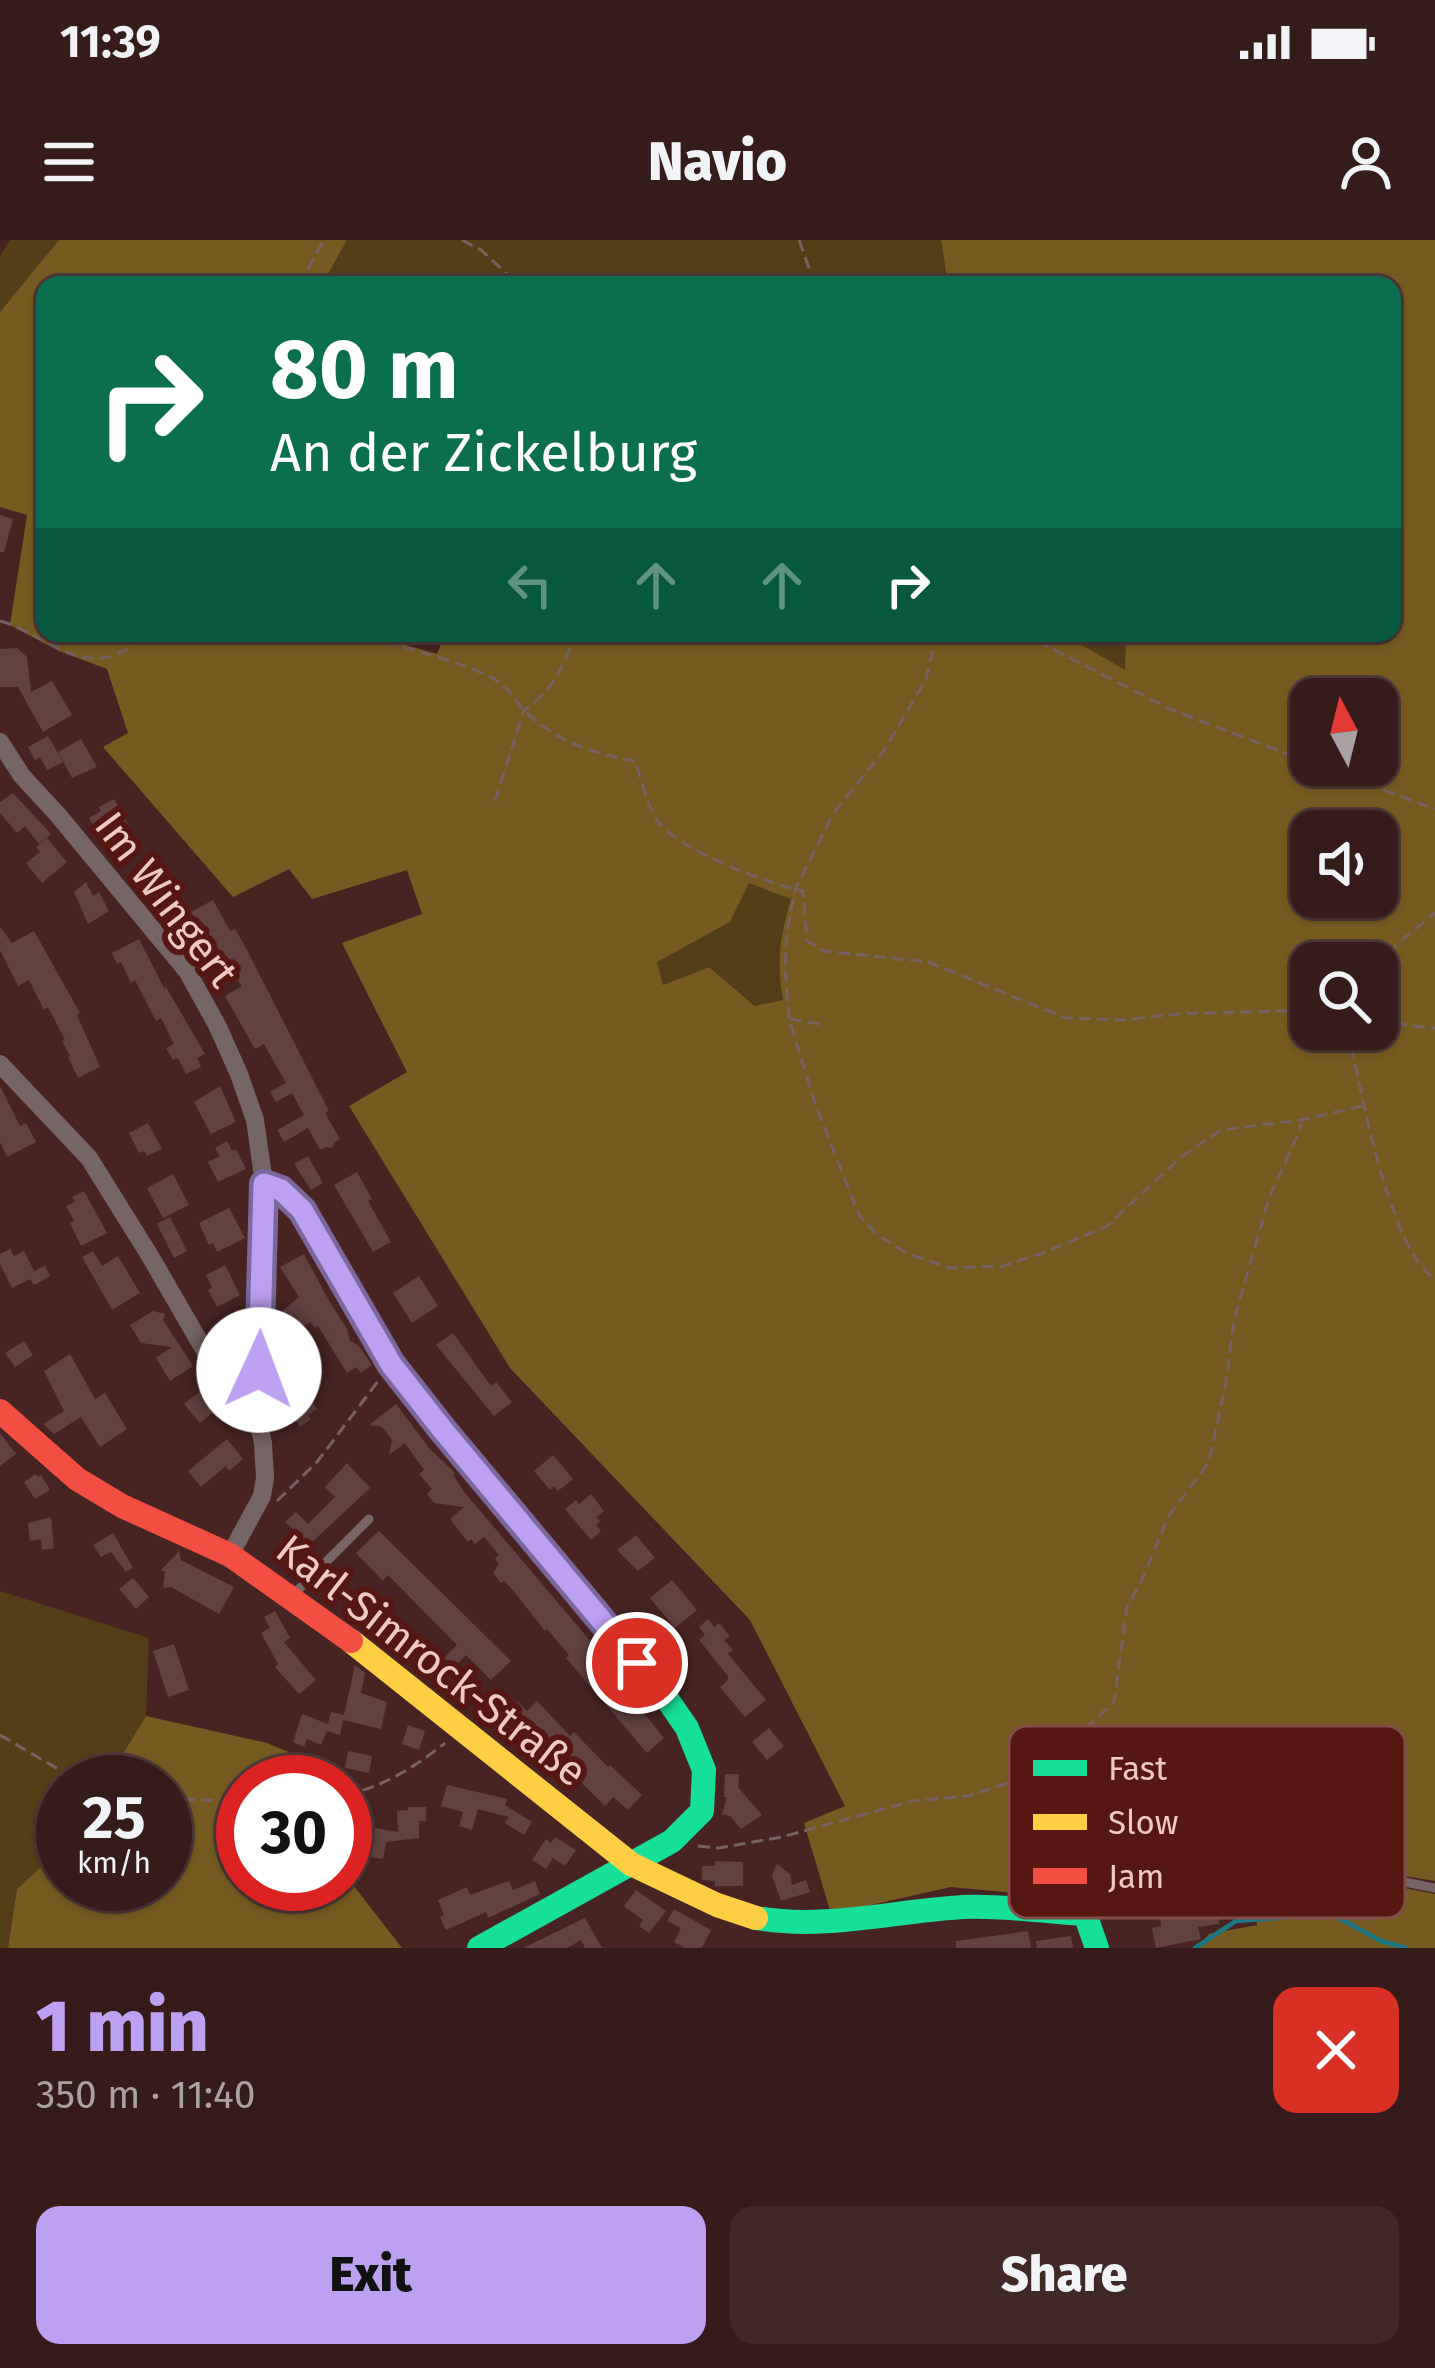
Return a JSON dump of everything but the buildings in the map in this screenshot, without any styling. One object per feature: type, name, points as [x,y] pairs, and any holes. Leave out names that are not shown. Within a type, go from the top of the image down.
[{"type":"street","name":"Im Wingert","points":[[0,742],[22,776],[187,971],[239,1074],[255,1120],[264,1184],[259,1370],[250,1399]]},
{"type":"street","points":[[0,1064],[88,1157],[213,1366],[250,1399],[256,1411],[266,1478],[252,1519],[230,1556]]},
{"type":"street","points":[[264,1184],[281,1190],[302,1210],[391,1364],[665,1696],[687,1728],[704,1770],[702,1810],[672,1841],[479,1948]]},
{"type":"street","name":"Karl-Simrock-Straße","points":[[0,1411],[77,1479],[122,1506],[230,1556],[291,1597],[631,1864],[717,1905],[760,1919],[852,1920],[965,1906],[1009,1909]]},
{"type":"street","points":[[1086,1918],[1097,1948]]},
{"type":"lane","points":[[291,1597],[369,1520]]},
{"type":"lane","points":[[1405,1882],[1435,1888]]},
{"type":"path","points":[[304,276],[324,240]]},
{"type":"path","points":[[462,240],[482,250],[509,276]]},
{"type":"path","points":[[800,240],[812,276]]},
{"type":"path","points":[[0,621],[36,638]]},
{"type":"path","points":[[44,642],[91,659],[111,656],[138,642]]},
{"type":"path","points":[[381,642],[500,682],[546,729],[577,747],[635,761],[656,821],[673,836],[750,874],[803,891],[807,941],[825,950],[928,962],[1066,1018],[1123,1020],[1290,1011]]},
{"type":"path","points":[[495,801],[524,710],[561,674],[573,642]]},
{"type":"path","points":[[935,642],[926,679],[885,748],[833,814],[795,890],[787,932],[788,1018],[816,1106],[860,1215],[876,1234],[908,1254],[950,1268],[1003,1267],[1106,1227],[1181,1156],[1221,1130],[1363,1106]]},
{"type":"path","points":[[1040,642],[1172,710],[1290,755]]},
{"type":"path","points":[[1373,786],[1435,809]]},
{"type":"path","points":[[1398,943],[1435,913]]},
{"type":"path","points":[[788,1018],[825,1025]]},
{"type":"path","points":[[1398,1024],[1435,1028]]},
{"type":"path","points":[[1352,1050],[1388,1195],[1417,1262],[1435,1279]]},
{"type":"path","points":[[1088,1726],[1114,1702],[1127,1606],[1168,1517],[1209,1462],[1234,1320],[1269,1198],[1301,1120]]},
{"type":"path","points":[[252,1519],[317,1462],[391,1364]]},
{"type":"path","points":[[372,1786],[414,1768],[460,1730]]},
{"type":"path","points":[[0,1735],[36,1756]]},
{"type":"path","points":[[672,1841],[719,1848],[744,1845],[913,1801],[968,1796],[1009,1783]]},
{"type":"shaded area","points":[[10,240],[59,240],[0,312],[0,256]]},
{"type":"shaded area","points":[[59,240],[347,240],[327,276],[36,276],[36,639],[10,625],[27,515],[0,507],[0,312]]},
{"type":"shaded area","points":[[347,240],[941,240],[947,276],[327,276]]},
{"type":"shaded area","points":[[941,240],[1435,240],[1435,1881],[1405,1876],[1405,1726],[1009,1726],[1009,1892],[951,1887],[831,1914],[804,1823],[845,1806],[750,1620],[510,1368],[349,1106],[407,1072],[342,943],[422,914],[407,870],[312,899],[289,869],[233,897],[103,747],[128,733],[107,669],[42,642],[396,642],[437,654],[442,642],[1077,642],[1125,670],[1126,642],[1401,642],[1401,276],[947,276]],"holes":[[[749,883],[791,899],[780,949],[783,1000],[755,1006],[709,967],[663,985],[657,962],[730,922]]]},
{"type":"shaded area","points":[[1076,642],[1126,642],[1125,671]]},
{"type":"shaded area","points":[[749,882],[792,899],[780,949],[783,1000],[756,1006],[709,967],[663,985],[656,962],[730,922]]},
{"type":"shaded area","points":[[0,1591],[149,1638],[146,1716],[122,1755],[36,1755],[36,1872],[17,1889],[8,1948],[0,1948]]},
{"type":"shaded area","points":[[146,1716],[267,1743],[296,1755],[216,1755],[216,1911],[372,1909],[402,1948],[8,1948],[17,1889],[36,1872],[36,1911],[192,1911],[192,1755],[122,1755]]},
{"type":"shaded area","points":[[1405,1888],[1435,1894],[1435,1948],[1196,1948],[1209,1934],[1257,1925],[1256,1918],[1405,1918]]},
{"type":"waterway","points":[[1195,1948],[1236,1921],[1277,1918]]},
{"type":"waterway","points":[[1339,1918],[1381,1941],[1406,1948]]},
{"type":"traffic: fast","points":[[264,1183],[281,1190],[302,1210],[391,1364],[665,1696],[687,1728],[704,1770],[702,1811],[672,1841],[479,1948]]},
{"type":"traffic: fast","points":[[756,1918],[834,1921],[937,1909],[1009,1908]]},
{"type":"traffic: fast","points":[[1086,1918],[1097,1948]]},
{"type":"traffic: slow","points":[[351,1641],[631,1864],[756,1918]]},
{"type":"traffic: jam","points":[[0,1411],[77,1479],[122,1506],[230,1555],[351,1641]]},
{"type":"route","points":[[259,1370],[264,1184],[281,1190],[302,1210],[391,1364],[637,1663]]}]
